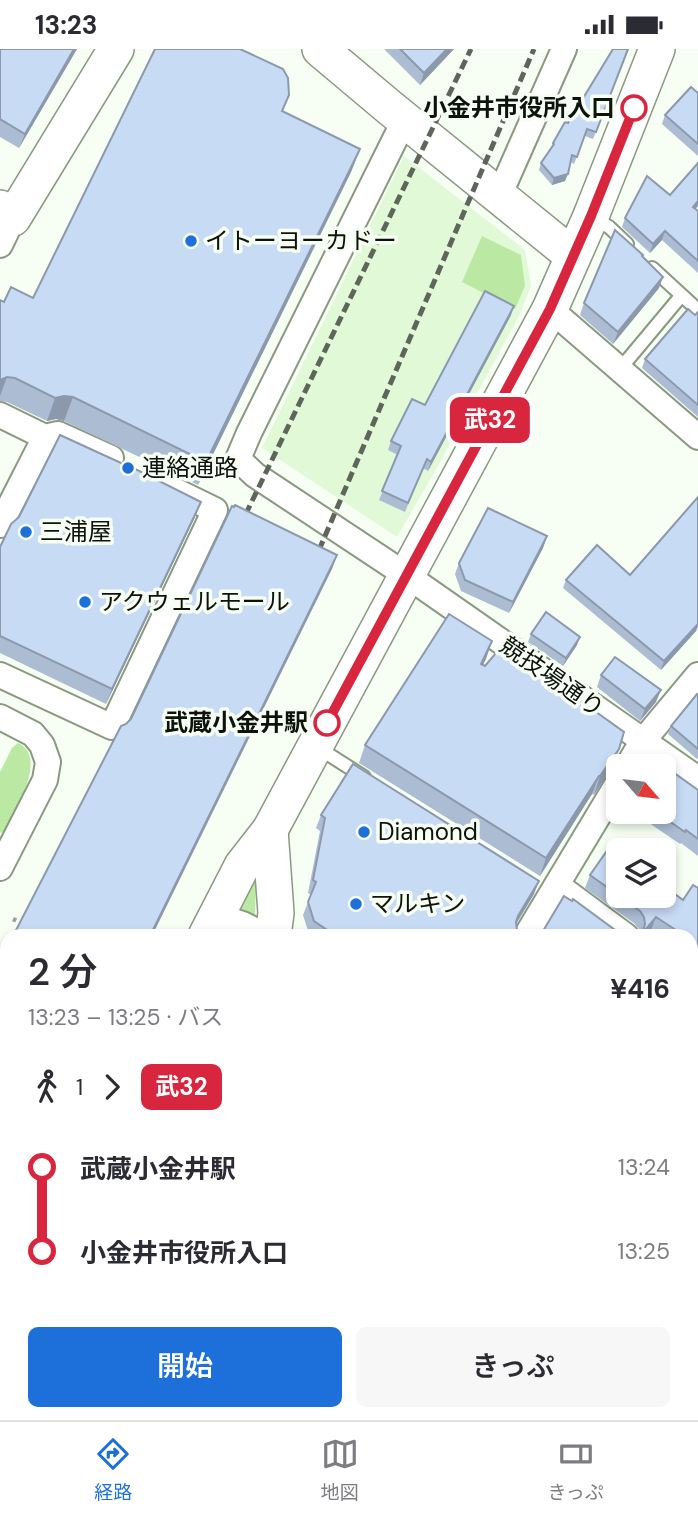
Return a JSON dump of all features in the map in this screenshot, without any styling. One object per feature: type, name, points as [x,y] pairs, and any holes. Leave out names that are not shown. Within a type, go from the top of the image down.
[{"type":"street","points":[[4,224],[116,49]]},
{"type":"street","points":[[320,49],[573,256]]},
{"type":"street","points":[[499,196],[564,49]]},
{"type":"street","points":[[211,928],[242,866],[270,829],[550,309],[591,216],[657,49]]},
{"type":"street","name":"競技場通り","points":[[405,119],[238,459],[255,475],[406,575],[698,779]]},
{"type":"street","points":[[550,309],[698,437]]},
{"type":"street","points":[[0,415],[45,437],[58,434],[122,464]]},
{"type":"street","points":[[0,525],[45,437]]},
{"type":"street","points":[[0,675],[112,727],[215,510],[155,481]]},
{"type":"street","points":[[635,754],[642,742],[698,675]]},
{"type":"street","points":[[0,717],[33,734],[42,745],[48,762],[45,780],[3,857]]},
{"type":"street","points":[[530,929],[550,888],[606,802]]},
{"type":"street","points":[[270,829],[276,913],[274,929]]},
{"type":"street","points":[[550,888],[615,929]]},
{"type":"street","points":[[211,928],[227,919],[253,929]]},
{"type":"lane","points":[[591,216],[609,227],[698,310]]},
{"type":"lane","points":[[620,369],[681,296]]},
{"type":"lane","points":[[315,746],[373,782]]},
{"type":"path","points":[[13,919],[30,928]]},
{"type":"shaded area","points":[[404,156],[525,250],[531,286],[520,314],[397,537],[262,448]]},
{"type":"green space","points":[[482,236],[521,255],[525,286],[515,309],[462,282]]},
{"type":"green space","points":[[18,743],[27,750],[30,772],[15,811],[5,831],[0,833],[0,772],[12,748]]},
{"type":"green space","points":[[251,876],[256,879],[255,917],[237,908]]},
{"type":"building","points":[[0,49],[74,49],[25,134],[0,119]]},
{"type":"building","name":"イトーヨーカドー","points":[[155,49],[240,49],[283,69],[288,78],[289,95],[282,111],[360,149],[206,462],[73,397],[55,398],[15,378],[0,380],[0,300],[4,302],[11,287],[33,298]]},
{"type":"building","points":[[400,49],[447,49],[424,73]]},
{"type":"building","points":[[613,49],[628,49],[596,132],[587,129],[577,157],[572,155],[568,174],[554,178],[541,163]]},
{"type":"building","points":[[691,87],[698,93],[698,144],[665,115]]},
{"type":"building","points":[[698,163],[698,201],[693,207],[698,211],[698,261],[665,231],[653,244],[625,218],[647,176],[670,195]]},
{"type":"building","points":[[615,230],[663,277],[618,332],[584,303]]},
{"type":"building","points":[[485,291],[514,306],[431,462],[427,459],[408,503],[382,491],[401,446],[391,441],[412,399],[425,405]]},
{"type":"building","points":[[688,309],[695,315],[698,312],[698,405],[645,359]]},
{"type":"building","name":"アクウェルモール","points":[[60,435],[127,464],[201,502],[112,689],[0,636],[0,547],[11,524],[19,517]]},
{"type":"building","points":[[698,497],[698,624],[664,661],[566,580],[597,545],[630,575]]},
{"type":"building","points":[[235,505],[337,555],[153,929],[17,929],[121,726],[131,719],[232,506]]},
{"type":"building","points":[[488,508],[547,536],[513,602],[465,580],[459,563]]},
{"type":"building","points":[[546,612],[580,637],[566,658],[531,634]]},
{"type":"building","points":[[449,614],[492,641],[481,664],[485,666],[501,647],[572,692],[571,694],[624,732],[619,749],[615,754],[606,754],[606,767],[546,858],[365,745]]},
{"type":"building","points":[[615,657],[661,690],[645,709],[601,675]]},
{"type":"building","points":[[698,695],[698,749],[671,726]]},
{"type":"building","points":[[353,764],[539,881],[518,916],[517,929],[326,929],[314,921],[308,902],[316,882],[313,880],[325,818],[321,815]]},
{"type":"building","points":[[676,774],[698,790],[698,839],[686,830],[685,832],[673,824],[676,824]]},
{"type":"building","points":[[606,852],[606,886],[590,875]]},
{"type":"building","points":[[693,885],[698,888],[698,929],[674,929],[656,917],[644,929],[644,917],[636,908],[676,908],[676,895],[683,900]]},
{"type":"building","points":[[564,896],[572,901],[573,899],[614,929],[544,929]]},
{"type":"railway","points":[[239,528],[471,49]]},
{"type":"railway","points":[[313,564],[534,49]]},
{"type":"bus line","name":"武32","points":[[327,723],[550,309],[634,108]]},
{"type":"place","name":"小金井市役所入口","points":[[634,108]]},
{"type":"place","name":"イトーヨーカドー","points":[[191,241]]},
{"type":"place","name":"連絡通路","points":[[128,468]]},
{"type":"place","name":"三浦屋","points":[[26,532]]},
{"type":"place","name":"アクウェルモール","points":[[85,602]]},
{"type":"place","name":"武蔵小金井駅","points":[[327,723]]},
{"type":"place","name":"Diamond","points":[[364,832]]},
{"type":"place","name":"マルキン","points":[[356,904]]}]
